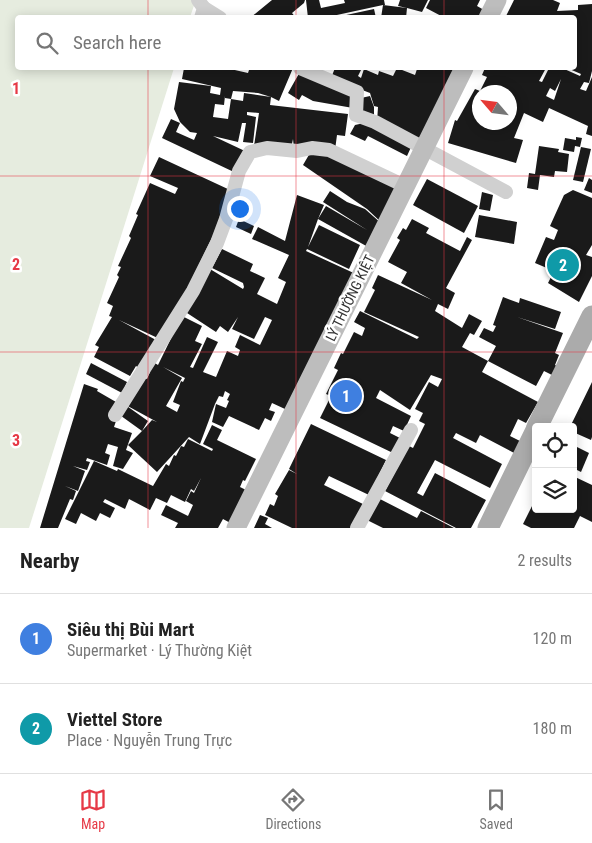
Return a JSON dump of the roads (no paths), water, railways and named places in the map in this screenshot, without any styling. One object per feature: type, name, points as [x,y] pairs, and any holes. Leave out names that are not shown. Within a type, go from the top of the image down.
[{"type":"main road","points":[[539,423],[592,316]]},
{"type":"main road","points":[[490,527],[532,439]]},
{"type":"street","points":[[489,15],[496,0]]},
{"type":"street","points":[[201,8],[214,15]]},
{"type":"street","points":[[305,70],[357,92],[356,115],[375,122],[423,150],[506,192]]},
{"type":"street","name":"LÝ THƯỜNG KIỆT","points":[[236,528],[463,70]]},
{"type":"street","points":[[114,415],[179,316],[197,284],[217,244],[239,171],[250,152],[267,148],[297,151],[312,148],[329,150],[405,186]]},
{"type":"street","points":[[357,528],[411,430]]},
{"type":"place","name":"Viettel Store","points":[[563,265]]},
{"type":"place","name":"Siêu thị Bùi Mart","points":[[346,396]]}]
